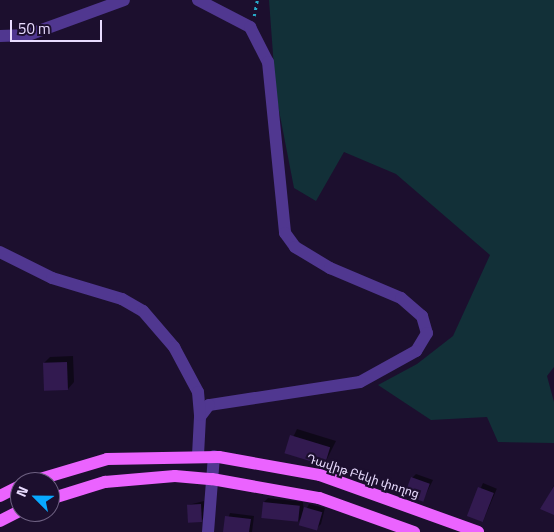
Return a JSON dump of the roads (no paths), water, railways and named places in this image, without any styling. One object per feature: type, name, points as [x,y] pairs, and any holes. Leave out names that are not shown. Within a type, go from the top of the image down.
[{"type":"main road","name":"Դավիթ Բեկի փողոց","points":[[60,473],[107,459],[214,456],[320,475],[478,532]]},
{"type":"main road","points":[[60,496],[105,482],[212,479],[319,498],[414,532]]},
{"type":"street","points":[[0,36],[28,35],[124,0]]},
{"type":"street","points":[[198,0],[250,27],[268,62],[284,233],[295,247],[330,268],[401,298],[422,316],[427,333],[416,351],[360,382],[214,402],[200,417]]},
{"type":"street","points":[[0,252],[52,278],[122,299],[143,312],[174,347],[198,392],[200,417],[198,455]]},
{"type":"street","points":[[208,532],[214,456]]}]
